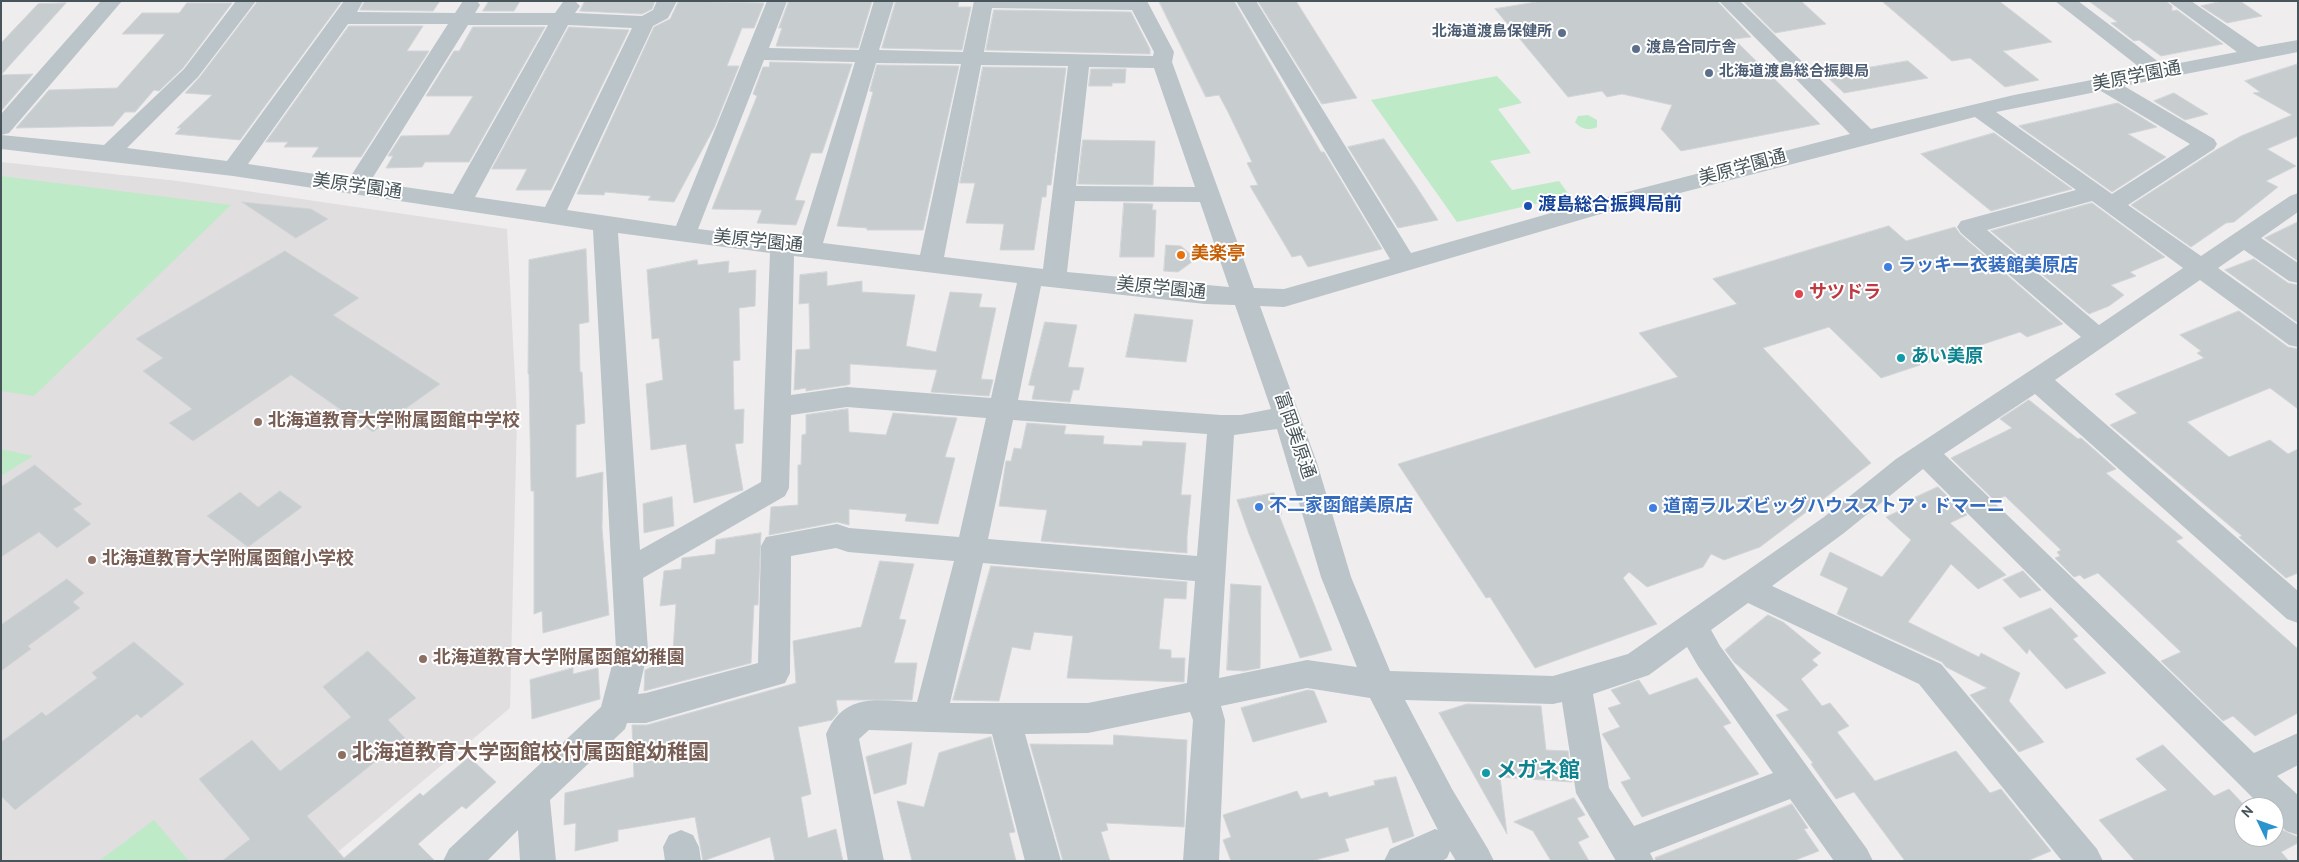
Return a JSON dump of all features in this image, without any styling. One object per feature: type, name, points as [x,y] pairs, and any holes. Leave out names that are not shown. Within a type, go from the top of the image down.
[{"type":"street","points":[[1,128],[112,1]]},
{"type":"street","points":[[109,153],[191,73],[246,1]]},
{"type":"street","points":[[233,169],[349,9],[567,10],[645,22],[661,14],[667,1]]},
{"type":"street","points":[[684,234],[777,1]]},
{"type":"street","points":[[809,248],[884,1]]},
{"type":"street","points":[[1246,1],[1405,263]]},
{"type":"street","points":[[1729,1],[1866,137]]},
{"type":"street","points":[[2065,1],[2160,73]]},
{"type":"street","points":[[2178,1],[2254,54]]},
{"type":"street","points":[[930,264],[984,2],[1138,3]]},
{"type":"street","name":"富岡美原通","points":[[1138,3],[1164,52],[1162,62],[1303,463],[1336,577],[1380,685],[1440,801],[1476,861]]},
{"type":"street","points":[[355,188],[467,9]]},
{"type":"street","points":[[460,203],[567,10]]},
{"type":"street","points":[[552,216],[645,22]]},
{"type":"street","name":"美原学園通","points":[[1,142],[109,153],[233,169],[605,224],[1043,278],[1205,295],[1284,298],[1608,204],[1978,109],[2298,46]]},
{"type":"street","points":[[757,54],[1162,62]]},
{"type":"street","points":[[930,716],[971,551],[1002,408],[1043,278],[1063,193],[1079,60]]},
{"type":"street","points":[[2098,338],[1969,227],[2104,198],[2206,144],[2105,84]]},
{"type":"street","points":[[1978,109],[2298,338]]},
{"type":"street","points":[[1063,193],[1210,195]]},
{"type":"street","points":[[866,861],[842,734],[862,715],[1004,719],[1088,718],[1178,698],[1202,696],[1307,674],[1380,685],[1553,690],[1638,665],[1834,525],[1856,505],[1968,422],[2098,338],[2298,200]]},
{"type":"street","points":[[461,861],[613,718],[618,708],[632,650],[605,224]]},
{"type":"street","points":[[2244,238],[2298,275]]},
{"type":"street","points":[[627,572],[775,488],[779,407],[782,246]]},
{"type":"street","points":[[2036,379],[2298,610]]},
{"type":"street","points":[[779,407],[847,397],[1221,425],[1240,425],[1286,417]]},
{"type":"street","points":[[1201,861],[1209,720],[1202,696],[1221,425]]},
{"type":"street","points":[[1926,454],[2298,819]]},
{"type":"street","points":[[618,708],[646,708],[774,674],[776,546],[837,536],[848,540],[1211,570]]},
{"type":"street","points":[[1745,588],[1930,674],[2085,861]]},
{"type":"street","points":[[1692,626],[1709,656],[1855,861]]},
{"type":"street","points":[[1575,685],[1593,793],[1631,853],[1797,780]]},
{"type":"street","points":[[1004,719],[1043,861]]},
{"type":"street","points":[[2251,772],[2298,748]]},
{"type":"street","points":[[533,795],[538,861]]},
{"type":"street","points":[[1402,861],[1435,846]]},
{"type":"shaded area","points":[[1,162],[178,181],[507,229],[517,417],[510,708],[327,861],[1,861]]},
{"type":"green space","points":[[1497,76],[1522,103],[1498,109],[1531,153],[1490,161],[1512,190],[1559,181],[1570,196],[1457,222],[1371,100]]},
{"type":"green space","points":[[1588,115],[1597,120],[1597,127],[1585,129],[1575,122],[1578,116]]},
{"type":"green space","points":[[1,176],[231,205],[34,396],[1,391]]},
{"type":"green space","points":[[1,449],[33,456],[1,476]]},
{"type":"green space","points":[[154,820],[189,861],[99,861]]},
{"type":"building","points":[[342,1],[240,140],[175,134],[181,128],[177,128],[212,95],[185,93],[199,78],[257,2]]},
{"type":"building","points":[[365,1],[440,1],[433,11],[360,10]]},
{"type":"building","points":[[489,1],[520,1],[514,11],[483,11]]},
{"type":"building","points":[[585,1],[655,1],[652,9],[642,14],[580,11]]},
{"type":"building","points":[[679,1],[764,3],[754,28],[742,28],[727,66],[739,66],[714,128],[674,202],[648,200],[651,196],[605,192],[604,195],[577,194],[654,27],[670,19]]},
{"type":"building","points":[[789,1],[872,1],[858,48],[776,46],[782,28],[779,28]]},
{"type":"building","points":[[896,1],[959,1],[958,7],[971,7],[962,50],[882,48]]},
{"type":"building","points":[[1159,1],[1234,1],[1321,152],[1324,152],[1382,249],[1308,267],[1301,255],[1292,257],[1250,186],[1258,185],[1247,163],[1252,162],[1228,112],[1219,95],[1206,97]]},
{"type":"building","points":[[1258,1],[1296,1],[1357,98],[1322,104]]},
{"type":"building","name":"渡島合同庁舎","points":[[1542,1],[1717,1],[1751,37],[1734,39],[1820,124],[1681,151],[1661,129],[1672,105],[1622,94],[1607,97],[1602,91],[1568,97],[1495,9]]},
{"type":"building","points":[[1743,1],[1801,1],[1826,24],[1775,33]]},
{"type":"building","points":[[1882,1],[1999,1],[2052,42],[2003,51],[2039,80],[2005,87],[1970,58],[1952,61]]},
{"type":"building","points":[[2089,1],[2166,1],[2172,6],[2172,11],[2177,10],[2223,44],[2161,56],[2139,40],[2134,41],[2111,23],[2117,22]]},
{"type":"building","points":[[2223,1],[2240,1],[2262,16],[2227,23],[2201,6]]},
{"type":"building","points":[[66,3],[1,75],[1,43],[38,4]]},
{"type":"building","points":[[187,3],[232,3],[183,68],[159,91],[154,90],[135,112],[125,112],[113,126],[16,128],[49,90],[117,88],[165,34],[122,34],[142,13],[179,13]]},
{"type":"building","points":[[994,10],[1131,12],[1150,49],[1150,54],[986,50]]},
{"type":"building","points":[[349,26],[423,26],[407,51],[429,51],[361,157],[312,157],[319,147],[284,147],[288,142],[266,142]]},
{"type":"building","points":[[473,27],[545,27],[469,162],[425,162],[422,167],[386,168],[393,156],[388,156],[401,136],[449,135],[473,96],[426,96],[454,51],[459,51]]},
{"type":"building","points":[[569,27],[629,30],[551,190],[516,190],[527,169],[492,169]]},
{"type":"building","points":[[1908,61],[1928,78],[1844,93],[1825,75]]},
{"type":"building","points":[[770,62],[852,64],[822,153],[811,153],[795,200],[805,201],[796,225],[757,223],[762,210],[712,209],[757,96],[753,94],[763,67],[769,67]]},
{"type":"building","points":[[2298,64],[2298,136],[2267,149],[2296,166],[2266,181],[2278,187],[2234,222],[2226,223],[2191,247],[2131,205],[2241,136],[2292,115],[2253,93],[2260,92],[2245,81]]},
{"type":"building","points":[[877,65],[959,66],[923,230],[867,230],[867,228],[837,226],[873,92],[870,91]]},
{"type":"building","points":[[983,67],[1066,68],[1051,185],[1047,185],[1046,197],[1042,197],[1034,250],[1000,250],[1004,224],[966,223],[975,183],[960,183]]},
{"type":"building","points":[[1091,69],[1126,69],[1125,83],[1112,83],[1112,86],[1089,86]]},
{"type":"building","points":[[33,74],[1,111],[1,75]]},
{"type":"building","points":[[2174,93],[2208,114],[2185,120],[2154,101]]},
{"type":"building","points":[[2118,103],[2157,127],[2128,134],[2166,157],[2112,192],[2019,126]]},
{"type":"building","points":[[1994,133],[2072,189],[1991,211],[1921,154]]},
{"type":"building","points":[[1384,139],[1438,220],[1398,228],[1348,147]]},
{"type":"building","points":[[1083,140],[1155,141],[1153,185],[1078,184]]},
{"type":"building","points":[[242,202],[311,209],[328,219],[296,238]]},
{"type":"building","points":[[1124,203],[1153,204],[1152,210],[1156,210],[1154,257],[1120,257]]},
{"type":"building","points":[[2092,203],[2165,257],[2130,272],[2136,276],[2111,285],[2124,295],[2109,306],[2089,314],[1991,231]]},
{"type":"building","points":[[2298,222],[2298,261],[2265,238]]},
{"type":"building","points":[[1889,226],[1906,241],[1955,227],[1960,234],[2063,324],[2027,337],[2020,332],[1881,378],[1829,327],[1763,348],[1871,463],[1760,547],[1724,560],[1711,554],[1703,567],[1647,587],[1629,572],[1623,578],[1657,624],[1535,668],[1490,597],[1486,598],[1398,464],[1678,377],[1639,333],[1737,304],[1713,279]]},
{"type":"building","points":[[1166,245],[1181,246],[1196,259],[1178,272],[1164,271]]},
{"type":"building","points":[[586,249],[589,322],[579,324],[580,372],[582,372],[585,423],[576,425],[576,478],[603,472],[602,528],[609,615],[543,633],[542,611],[534,614],[534,491],[531,491],[528,374],[529,260]]},
{"type":"building","points":[[285,251],[359,298],[333,315],[440,384],[373,432],[291,375],[193,441],[169,423],[192,409],[143,371],[163,358],[136,339]]},
{"type":"building","points":[[2254,259],[2288,283],[2298,285],[2298,323],[2225,270]]},
{"type":"building","points":[[697,260],[698,265],[729,261],[728,273],[756,270],[755,306],[739,308],[740,360],[733,361],[734,410],[744,409],[743,443],[735,444],[743,490],[694,503],[686,444],[651,450],[646,384],[663,380],[659,338],[652,339],[647,270]]},
{"type":"building","points":[[827,272],[827,286],[862,281],[862,292],[915,295],[906,346],[936,352],[950,292],[982,294],[979,307],[996,308],[981,379],[993,380],[989,396],[931,392],[937,370],[850,364],[850,384],[806,391],[806,388],[794,390],[796,350],[810,349],[809,303],[799,304],[800,275]]},
{"type":"building","points":[[2239,311],[2288,347],[2298,349],[2298,409],[2270,388],[2187,422],[2229,457],[2270,440],[2288,454],[2298,449],[2298,573],[2286,578],[2239,537],[2242,536],[2110,425],[2137,413],[2115,394],[2204,358],[2197,353],[2201,351],[2180,335]]},
{"type":"building","points":[[1135,314],[1193,320],[1186,362],[1126,357]]},
{"type":"building","points":[[1045,322],[1077,325],[1068,367],[1084,368],[1079,390],[1073,390],[1070,402],[1032,399],[1035,386],[1029,385]]},
{"type":"building","points":[[2029,400],[2078,439],[2081,438],[2116,469],[2106,473],[2183,538],[2176,541],[2298,649],[2298,713],[2255,736],[2233,716],[2223,721],[2161,661],[2181,652],[2098,573],[2084,579],[2080,575],[2074,577],[2055,558],[2060,556],[2057,552],[2061,550],[2005,496],[1995,501],[1951,458],[2012,428],[2000,419]]},
{"type":"building","points":[[848,409],[849,432],[886,435],[893,413],[957,418],[945,457],[955,458],[938,524],[905,521],[907,514],[849,509],[849,525],[837,522],[769,535],[771,507],[798,505],[798,465],[801,465],[802,435],[806,434],[806,415]]},
{"type":"building","points":[[1027,423],[1066,426],[1064,434],[1104,436],[1103,444],[1142,446],[1143,441],[1186,443],[1181,495],[1191,495],[1187,553],[1041,541],[1047,510],[999,506],[1006,461],[1011,461],[1014,448],[1021,449]]},
{"type":"building","points":[[35,465],[82,504],[73,509],[91,524],[57,548],[39,532],[1,557],[1,487]]},
{"type":"building","points":[[1938,487],[1967,515],[1950,523],[2006,575],[1978,589],[1951,564],[1908,622],[1979,657],[1981,653],[2020,673],[2009,701],[2044,742],[2019,752],[1970,695],[1987,688],[1946,667],[1942,662],[1837,614],[1848,588],[1820,575],[1830,552],[1882,577],[1911,540],[1886,517],[1918,502],[1914,498]]},
{"type":"building","points":[[280,491],[302,507],[248,547],[207,516],[240,492],[258,507]]},
{"type":"building","points":[[1274,493],[1282,514],[1279,515],[1332,650],[1300,658],[1249,534],[1237,500]]},
{"type":"building","points":[[672,497],[674,526],[644,533],[643,504]]},
{"type":"building","points":[[761,533],[758,605],[754,605],[751,663],[644,691],[645,670],[652,667],[652,655],[673,651],[676,604],[660,606],[664,571],[681,569],[682,558],[715,554],[716,540]]},
{"type":"building","points":[[880,561],[914,564],[899,619],[906,620],[894,663],[917,663],[912,700],[836,700],[838,713],[832,720],[798,727],[811,794],[801,797],[808,838],[836,829],[843,861],[775,861],[770,837],[703,861],[695,817],[618,830],[618,841],[575,851],[576,823],[564,825],[565,793],[634,777],[632,725],[647,725],[796,683],[793,641],[861,627]]},
{"type":"building","points":[[991,566],[1187,582],[1186,599],[1164,598],[1159,649],[1171,650],[1171,658],[1185,658],[1184,682],[1067,678],[1073,636],[1034,632],[1030,650],[1012,647],[999,701],[953,700]]},
{"type":"building","points":[[2023,571],[2041,590],[2020,598],[2003,580]]},
{"type":"building","points":[[67,579],[84,593],[73,602],[80,608],[28,646],[31,649],[1,671],[1,625]]},
{"type":"building","points":[[1231,584],[1261,586],[1260,668],[1244,671],[1227,670]]},
{"type":"building","points":[[2051,608],[2078,636],[2073,639],[2106,673],[2066,689],[2029,649],[2027,654],[2003,628]]},
{"type":"building","points":[[1768,615],[1783,622],[1821,653],[1812,660],[1818,665],[1801,679],[1822,706],[1830,703],[1849,726],[1837,732],[1875,781],[1956,751],[1990,793],[2001,789],[2051,851],[2027,861],[1905,861],[1854,792],[1836,799],[1811,764],[1813,763],[1776,715],[1789,710],[1734,662],[1725,650]]},
{"type":"building","points":[[134,642],[184,684],[141,718],[137,714],[15,810],[1,796],[1,742],[42,712],[46,716],[97,678],[92,673]]},
{"type":"building","name":"北海道教育大学函館校付属函館幼稚園","points":[[368,651],[416,698],[388,720],[405,738],[307,816],[344,858],[420,793],[423,796],[469,757],[496,782],[466,809],[462,806],[418,844],[435,861],[222,861],[250,839],[199,779],[252,740],[280,771],[351,717],[323,687]]},
{"type":"building","points":[[573,668],[573,674],[598,668],[600,699],[532,719],[530,680]]},
{"type":"building","points":[[1697,678],[1731,723],[1723,726],[1759,774],[1642,817],[1621,782],[1631,779],[1602,734],[1620,727],[1608,708],[1621,704],[1611,690],[1639,680],[1649,695]]},
{"type":"building","points":[[1308,690],[1314,691],[1327,722],[1253,742],[1241,708]]},
{"type":"building","points":[[1467,704],[1541,706],[1546,750],[1568,751],[1572,782],[1500,777],[1507,834],[1439,713]]},
{"type":"building","points":[[1114,735],[1187,740],[1184,827],[1106,823],[1108,830],[1101,832],[1110,861],[1063,861],[1030,744],[1113,745]]},
{"type":"building","points":[[991,737],[1015,832],[1009,833],[1016,861],[912,861],[897,801],[924,807],[939,753]]},
{"type":"building","points":[[912,743],[906,784],[874,794],[866,757]]},
{"type":"building","points":[[2163,745],[2214,796],[2229,789],[2237,797],[2234,797],[2234,847],[2284,847],[2284,831],[2298,837],[2298,843],[2281,852],[2289,861],[2135,861],[2099,820],[2167,790],[2136,759]]},
{"type":"building","points":[[1396,777],[1414,836],[1393,843],[1388,827],[1345,839],[1349,851],[1311,861],[1231,861],[1223,840],[1231,837],[1223,815],[1297,791],[1301,799],[1327,792],[1329,797],[1375,785],[1374,781]]},
{"type":"building","points":[[1574,798],[1585,815],[1577,818],[1589,837],[1578,842],[1589,861],[1551,861],[1533,831],[1514,822]]},
{"type":"building","points":[[1792,804],[1808,828],[1804,829],[1819,851],[1793,861],[1656,861],[1655,858]]},
{"type":"place","name":"北海道渡島保健所","points":[[1562,33]]},
{"type":"place","name":"渡島合同庁舎","points":[[1636,49]]},
{"type":"place","name":"北海道渡島総合振興局","points":[[1709,73]]},
{"type":"place","name":"渡島総合振興局前","points":[[1528,206]]},
{"type":"place","name":"美楽亭","points":[[1181,255]]},
{"type":"place","name":"ラッキー衣装館美原店","points":[[1888,267]]},
{"type":"place","name":"サツドラ","points":[[1799,294]]},
{"type":"place","name":"あい美原","points":[[1901,358]]},
{"type":"place","name":"北海道教育大学附属函館中学校","points":[[258,422]]},
{"type":"place","name":"不二家函館美原店","points":[[1259,507]]},
{"type":"place","name":"道南ラルズビッグハウスストア・ドマーニ","points":[[1653,508]]},
{"type":"place","name":"北海道教育大学附属函館小学校","points":[[92,560]]},
{"type":"place","name":"北海道教育大学附属函館幼稚園","points":[[423,659]]},
{"type":"place","name":"北海道教育大学函館校付属函館幼稚園","points":[[342,755]]},
{"type":"place","name":"メガネ館","points":[[1486,773]]}]
